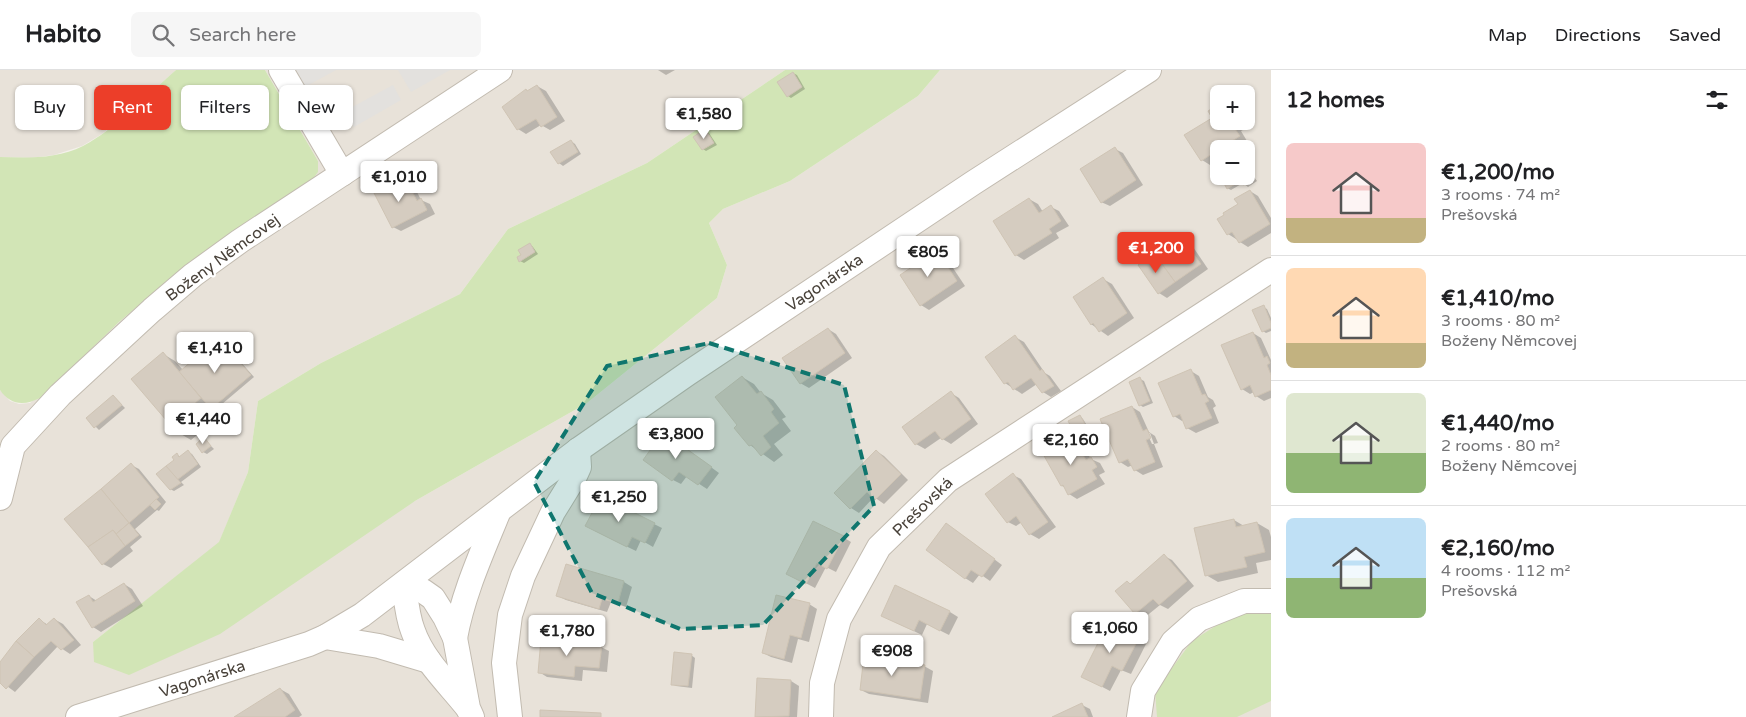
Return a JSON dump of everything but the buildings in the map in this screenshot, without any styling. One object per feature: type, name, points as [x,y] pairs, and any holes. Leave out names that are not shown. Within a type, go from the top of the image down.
[{"type":"street","points":[[281,70],[342,174]]},
{"type":"street","name":"Boženy Němcovej","points":[[0,498],[12,446],[60,395],[152,310],[240,241],[500,70]]},
{"type":"street","name":"Vagonárska","points":[[78,717],[308,644],[325,637],[362,615],[578,450],[687,374],[973,183],[1150,70]]},
{"type":"street","name":"Prešovská","points":[[821,717],[822,682],[839,619],[879,547],[948,480],[1271,270]]},
{"type":"street","points":[[510,717],[504,663],[510,615],[523,576],[548,521],[578,467],[578,450]]},
{"type":"street","name":"Vagonárska","points":[[455,638],[460,611],[466,593],[499,512]]},
{"type":"street","name":"Vagonárska","points":[[404,584],[422,591],[433,598],[445,617],[455,638],[470,713]]},
{"type":"street","name":"Vagonárska","points":[[404,584],[407,608],[414,633],[429,661],[470,713]]},
{"type":"street","points":[[1140,717],[1143,691],[1173,642],[1199,619],[1244,601],[1271,601]]},
{"type":"street","points":[[325,637],[379,646],[429,661]]},
{"type":"highlighted area","points":[[709,343],[844,385],[874,506],[763,625],[680,629],[592,593],[534,482],[607,366]]},
{"type":"shaded area","points":[[0,70],[176,70],[159,85],[94,85],[94,130],[107,130],[82,146],[54,155],[31,158],[0,157]]},
{"type":"shaded area","points":[[265,70],[785,70],[647,163],[508,229],[460,294],[321,363],[258,401],[248,472],[219,543],[93,642],[415,501],[587,403],[717,298],[727,265],[709,223],[723,209],[790,181],[918,96],[940,70],[1271,70],[1271,717],[0,717],[0,390],[10,401],[19,404],[30,403],[119,322],[183,268],[318,161],[300,130],[353,130],[353,85],[279,85],[279,94]]},
{"type":"shaded area","points":[[293,70],[336,70],[308,85],[301,85]]},
{"type":"shaded area","points":[[398,70],[450,70],[411,92]]},
{"type":"shaded area","points":[[393,85],[401,100],[354,127],[353,107]]},
{"type":"green space","points":[[176,70],[265,70],[279,94],[279,130],[300,130],[318,161],[318,172],[312,180],[183,268],[119,322],[40,398],[23,403],[8,399],[0,390],[0,157],[32,157],[63,153],[83,146],[108,130],[171,130],[171,85],[160,85]]},
{"type":"green space","points":[[785,70],[940,70],[918,96],[790,181],[723,209],[709,223],[727,265],[717,298],[587,403],[415,501],[220,634],[129,675],[94,662],[93,642],[219,542],[248,472],[258,401],[321,363],[460,294],[508,229],[647,163]]},
{"type":"green space","points":[[1271,611],[1271,701],[1237,717],[1157,717],[1155,691],[1192,641],[1236,613]]}]
